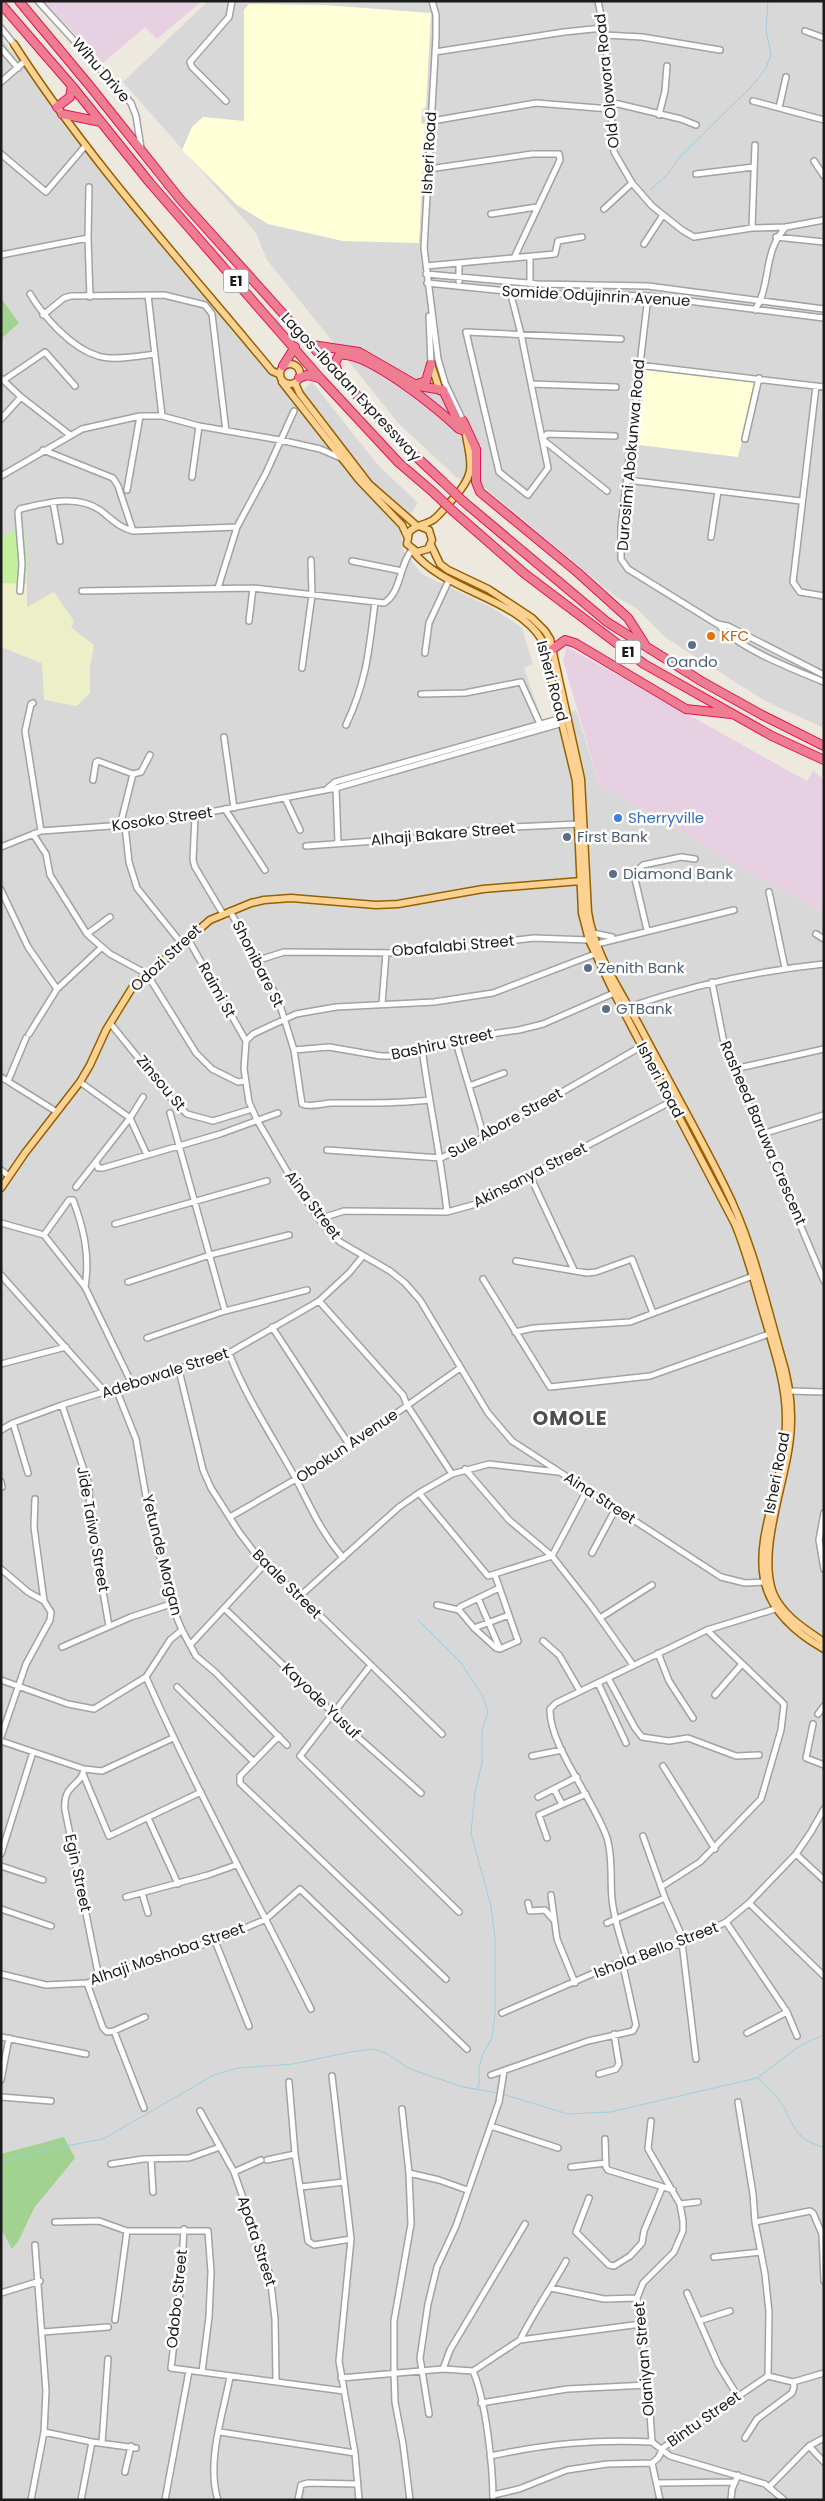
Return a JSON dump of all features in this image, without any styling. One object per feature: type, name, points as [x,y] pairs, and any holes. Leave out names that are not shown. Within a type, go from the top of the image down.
[{"type":"highway","name":"Lagos-Ibadan Expressway","points":[[19,1],[180,199],[306,341],[408,450],[464,502],[607,622],[762,715],[824,746]]},
{"type":"highway","name":"Lagos-Ibadan Expressway","points":[[1,4],[72,86],[150,183],[320,378],[393,456],[434,494],[491,546],[599,632],[644,664],[738,715],[772,736],[824,760]]},
{"type":"highway","points":[[57,107],[67,100],[72,86]]},
{"type":"highway","points":[[62,114],[101,122]]},
{"type":"highway","points":[[306,341],[317,347],[347,348],[359,352],[415,384],[443,390],[466,438]]},
{"type":"highway","points":[[281,370],[295,348]]},
{"type":"highway","points":[[348,386],[336,368],[335,363],[339,355],[348,354],[356,356],[391,376],[435,408],[458,429]]},
{"type":"highway","points":[[415,384],[426,381],[431,364]]},
{"type":"highway","points":[[297,381],[307,375],[320,378]]},
{"type":"highway","points":[[464,421],[476,449],[476,482],[480,492],[577,572],[628,618],[646,647]]},
{"type":"highway","points":[[553,649],[561,641],[569,641],[686,709],[738,715]]},
{"type":"main road","points":[[14,44],[57,107],[86,145],[272,371],[281,370],[289,364],[296,366],[300,372],[297,381],[300,394],[369,484],[400,513],[418,526],[429,530],[431,535]]},
{"type":"main road","name":"Isheri Road","points":[[431,364],[439,388],[465,444],[469,464],[463,488]]},
{"type":"main road","points":[[281,370],[282,382],[302,404],[342,458],[402,525],[407,536]]},
{"type":"main road","points":[[282,382],[288,385],[297,381]]},
{"type":"main road","name":"Isheri Road","points":[[464,421],[472,467],[469,477],[463,488],[434,520],[412,528],[407,536],[407,544],[430,568],[491,600],[527,622],[538,633],[548,657],[576,781],[580,824],[583,919],[589,940],[614,993],[718,1190],[745,1247],[785,1394],[784,1445],[764,1538],[764,1582],[786,1613],[824,1642]]},
{"type":"main road","name":"Isheri Road","points":[[434,520],[431,545],[440,564],[448,570],[488,589],[541,626],[553,649],[581,779],[588,912],[593,933],[629,1007],[725,1186],[750,1245],[790,1391],[792,1419],[789,1446],[770,1546],[769,1589],[775,1609],[800,1633],[824,1649]]},
{"type":"main road","points":[[412,550],[423,552],[431,545]]},
{"type":"main road","name":"Odozi Street","points":[[1,1188],[80,1082],[110,1023],[132,988],[203,924],[222,914],[264,900],[291,898],[376,905],[398,904],[483,889],[581,881]]},
{"type":"main road","points":[[696,1148],[703,1144]]},
{"type":"main road","points":[[718,1190],[725,1186]]},
{"type":"street","name":"Wihu Drive","points":[[38,1],[130,104],[136,116],[141,151]]},
{"type":"street","points":[[226,101],[192,67],[190,62],[229,17],[232,1]]},
{"type":"street","name":"Isheri Road","points":[[432,1],[436,15],[435,52],[424,248],[430,305],[441,372],[464,421]]},
{"type":"street","name":"Old Olowora Road","points":[[598,1],[604,36],[614,152],[632,183],[663,215],[694,236],[752,228],[786,227],[824,220]]},
{"type":"street","points":[[1,28],[14,44]]},
{"type":"street","points":[[435,52],[564,32],[603,28]]},
{"type":"street","points":[[805,31],[824,38]]},
{"type":"street","points":[[604,36],[642,37],[720,50]]},
{"type":"street","points":[[1,48],[18,68]]},
{"type":"street","points":[[1,82],[25,61]]},
{"type":"street","points":[[659,115],[665,91],[667,66]]},
{"type":"street","points":[[779,108],[786,77]]},
{"type":"street","points":[[753,101],[824,120]]},
{"type":"street","points":[[610,102],[681,119],[696,126]]},
{"type":"street","points":[[432,120],[536,103],[610,108]]},
{"type":"street","points":[[752,228],[755,144]]},
{"type":"street","points":[[1,154],[46,192],[86,145]]},
{"type":"street","points":[[429,169],[532,154],[559,154],[560,160],[514,258]]},
{"type":"street","points":[[814,161],[824,176]]},
{"type":"street","points":[[696,174],[754,167]]},
{"type":"street","points":[[604,209],[632,183]]},
{"type":"street","points":[[89,187],[90,297]]},
{"type":"street","points":[[491,214],[537,207]]},
{"type":"street","points":[[644,244],[663,215]]},
{"type":"street","points":[[755,310],[761,300],[771,251],[776,237],[786,227]]},
{"type":"street","points":[[426,266],[555,254],[558,241],[582,237]]},
{"type":"street","points":[[776,237],[824,242]]},
{"type":"street","points":[[1,255],[88,238]]},
{"type":"street","points":[[530,257],[530,284]]},
{"type":"street","points":[[459,264],[459,287]]},
{"type":"street","points":[[426,274],[530,284],[629,285],[761,300],[824,310]]},
{"type":"street","name":"Somide Odujinrin Avenue","points":[[427,283],[510,291],[648,296],[824,318]]},
{"type":"street","points":[[629,285],[629,295]]},
{"type":"street","points":[[510,291],[521,334],[548,468],[528,495],[498,472],[466,332],[521,334],[621,339]]},
{"type":"street","points":[[30,294],[43,315],[79,346],[99,357],[132,357],[156,354]]},
{"type":"street","points":[[148,295],[162,416]]},
{"type":"street","points":[[43,315],[64,298],[71,296],[164,295],[205,305],[211,312],[226,431]]},
{"type":"street","name":"Durosimi Abokunwa Road","points":[[648,296],[638,365],[620,544],[624,566],[717,624],[728,626],[824,675]]},
{"type":"street","name":"Isheri Road","points":[[430,305],[428,329],[431,364]]},
{"type":"street","points":[[70,435],[21,398],[2,379],[45,352],[75,386]]},
{"type":"street","points":[[638,365],[824,387]]},
{"type":"street","points":[[745,439],[759,378]]},
{"type":"street","points":[[531,384],[616,387]]},
{"type":"street","points":[[816,386],[793,570],[794,586],[800,592],[824,596]]},
{"type":"street","points":[[1,419],[21,398]]},
{"type":"street","points":[[218,588],[237,527],[266,473],[294,411]]},
{"type":"street","points":[[127,490],[140,416]]},
{"type":"street","points":[[1,476],[70,435],[95,426],[140,416],[162,416],[200,426],[280,440],[310,447],[342,458]]},
{"type":"street","points":[[192,477],[200,426]]},
{"type":"street","points":[[542,439],[547,434],[616,436]]},
{"type":"street","points":[[542,439],[607,491]]},
{"type":"street","points":[[43,450],[112,478],[120,491],[133,531]]},
{"type":"street","points":[[627,480],[801,501]]},
{"type":"street","points":[[711,537],[718,491]]},
{"type":"street","points":[[20,591],[22,564],[18,510],[53,502],[86,503],[100,510],[117,525],[133,531],[237,527]]},
{"type":"street","points":[[53,502],[60,541]]},
{"type":"street","points":[[82,591],[253,588],[384,602],[393,594],[407,555],[412,550]]},
{"type":"street","points":[[302,668],[312,595],[311,560]]},
{"type":"street","points":[[352,561],[402,571]]},
{"type":"street","points":[[425,653],[429,622],[450,580]]},
{"type":"street","points":[[249,621],[253,588]]},
{"type":"street","points":[[346,725],[360,696],[367,668],[375,602]]},
{"type":"street","points":[[717,624],[724,633],[778,662],[824,682]]},
{"type":"street","points":[[421,694],[465,693],[521,682],[540,724]]},
{"type":"street","points":[[33,703],[31,704],[25,732],[41,831]]},
{"type":"street","name":"Kosoko Street","points":[[325,790],[336,782],[540,724],[563,720]]},
{"type":"street","name":"Kosoko Street","points":[[1,847],[41,831],[69,827],[122,826],[194,816],[336,788],[494,744],[563,720]]},
{"type":"street","points":[[224,737],[234,808]]},
{"type":"street","points":[[492,738],[494,744]]},
{"type":"street","points":[[93,780],[96,762],[98,761],[133,774],[141,772],[150,755]]},
{"type":"street","points":[[122,826],[133,774]]},
{"type":"street","points":[[336,788],[338,843]]},
{"type":"street","points":[[285,798],[300,830]]},
{"type":"street","points":[[224,809],[265,870]]},
{"type":"street","points":[[194,816],[195,867],[222,914]]},
{"type":"street","name":"Alhaji Bakare Street","points":[[306,846],[417,838],[491,828],[580,824]]},
{"type":"street","name":"Raimi St","points":[[122,826],[129,862],[137,888],[185,942],[246,1041]]},
{"type":"street","points":[[33,834],[46,854],[50,874],[87,934],[101,948],[147,974],[196,1053],[212,1069],[238,1082],[245,1081]]},
{"type":"street","points":[[647,930],[636,879],[638,870],[644,864],[681,857],[695,859]]},
{"type":"street","points":[[1,890],[28,947],[57,989]]},
{"type":"street","points":[[769,892],[785,968]]},
{"type":"street","points":[[597,944],[647,930],[734,910]]},
{"type":"street","name":"Shonibare St","points":[[230,911],[259,960],[278,999],[294,1050],[304,1105],[330,1103],[378,1104],[429,1100]]},
{"type":"street","points":[[87,934],[110,917]]},
{"type":"street","points":[[593,933],[615,938]]},
{"type":"street","points":[[816,934],[824,939]]},
{"type":"street","name":"Obafalabi Street","points":[[259,960],[292,951],[386,953],[432,950],[534,938],[589,940]]},
{"type":"street","points":[[8,1081],[28,1036],[57,989],[101,948]]},
{"type":"street","points":[[382,1004],[386,953]]},
{"type":"street","points":[[246,1041],[253,1034],[285,1018],[314,1010],[434,1002],[493,993],[595,954]]},
{"type":"street","points":[[629,1007],[712,982],[785,968],[824,964]]},
{"type":"street","name":"Rasheed Baruwa Crescent","points":[[712,982],[725,1048],[824,1281]]},
{"type":"street","name":"Bashiru Street","points":[[294,1050],[329,1047],[388,1056],[455,1039],[519,1030],[543,1024],[614,993]]},
{"type":"street","name":"Zinsou St","points":[[110,1023],[174,1102],[187,1114],[213,1121],[252,1109]]},
{"type":"street","points":[[455,1039],[484,1137]]},
{"type":"street","name":"Aina Street","points":[[246,1041],[244,1054],[245,1081],[252,1109],[319,1219],[340,1242],[390,1271],[420,1300],[488,1413],[504,1434],[522,1448],[721,1577],[745,1583],[764,1582]]},
{"type":"street","name":"Sule Abore Street","points":[[327,1150],[441,1158],[484,1137],[642,1046]]},
{"type":"street","points":[[422,1048],[429,1100],[441,1158],[447,1212]]},
{"type":"street","points":[[734,1069],[824,1049]]},
{"type":"street","points":[[469,1086],[504,1073]]},
{"type":"street","points":[[1,1077],[57,1112]]},
{"type":"street","points":[[80,1082],[130,1118],[147,1155]]},
{"type":"street","points":[[76,1187],[130,1118],[143,1097]]},
{"type":"street","name":"Akinsanya Street","points":[[319,1219],[344,1211],[447,1212],[476,1204],[672,1102]]},
{"type":"street","points":[[170,1113],[225,1311]]},
{"type":"street","points":[[96,1162],[100,1169],[180,1146],[278,1113]]},
{"type":"street","points":[[762,1134],[824,1115]]},
{"type":"street","points":[[1,1170],[9,1176]]},
{"type":"street","points":[[530,1176],[574,1270]]},
{"type":"street","points":[[115,1224],[267,1181]]},
{"type":"street","points":[[44,1236],[69,1200],[73,1200],[85,1239],[88,1272],[86,1287]]},
{"type":"street","points":[[1,1223],[44,1236],[86,1287],[132,1384]]},
{"type":"street","points":[[128,1282],[210,1255],[289,1235]]},
{"type":"street","name":"Adebowale Street","points":[[1,1430],[13,1423],[62,1405],[229,1353],[319,1301],[349,1273],[362,1256]]},
{"type":"street","points":[[516,1261],[596,1272],[632,1259],[653,1313]]},
{"type":"street","points":[[1,1275],[105,1392]]},
{"type":"street","points":[[515,1332],[534,1328],[618,1324],[753,1276]]},
{"type":"street","points":[[483,1279],[548,1384],[554,1387],[650,1376],[769,1334]]},
{"type":"street","points":[[147,1338],[225,1311],[307,1290]]},
{"type":"street","points":[[319,1301],[394,1384],[452,1474]]},
{"type":"street","points":[[272,1327],[350,1446]]},
{"type":"street","points":[[1,1364],[66,1346]]},
{"type":"street","points":[[229,1353],[249,1401],[296,1480],[316,1521],[343,1558]]},
{"type":"street","name":"Obokun Avenue","points":[[230,1517],[296,1480],[350,1446],[460,1368]]},
{"type":"street","name":"Baale Street","points":[[179,1370],[203,1470],[211,1488],[264,1565],[300,1596],[442,1734]]},
{"type":"street","name":"Yetunde Morgan","points":[[116,1389],[136,1439],[148,1508],[172,1604],[182,1630],[196,1656],[215,1672],[287,1745]]},
{"type":"street","points":[[790,1391],[824,1392]]},
{"type":"street","name":"Jide Taiwo Street","points":[[62,1405],[89,1485],[90,1517],[110,1626]]},
{"type":"street","points":[[13,1423],[28,1473]]},
{"type":"street","points":[[300,1596],[399,1507],[452,1474],[479,1465],[500,1464],[560,1472]]},
{"type":"street","points":[[465,1469],[510,1520],[552,1556],[600,1618],[633,1665]]},
{"type":"street","points":[[419,1493],[485,1574],[495,1575],[552,1556],[587,1490]]},
{"type":"street","points":[[1,1737],[18,1686],[37,1640],[50,1620],[51,1612],[44,1601],[34,1527],[35,1499]]},
{"type":"street","points":[[592,1553],[616,1508]]},
{"type":"street","points":[[824,1513],[819,1540],[824,1569]]},
{"type":"street","points":[[190,1645],[264,1565]]},
{"type":"street","points":[[1,1570],[28,1592],[44,1601]]},
{"type":"street","points":[[437,1605],[459,1610],[474,1628],[496,1648],[500,1649],[518,1640],[495,1575]]},
{"type":"street","points":[[600,1618],[652,1585]]},
{"type":"street","points":[[459,1610],[460,1607],[499,1588]]},
{"type":"street","points":[[478,1598],[500,1649]]},
{"type":"street","points":[[62,1647],[110,1626],[172,1604]]},
{"type":"street","name":"Kayode Yusuf","points":[[224,1608],[420,1793]]},
{"type":"street","points":[[492,2075],[614,2034],[636,2029],[612,1903],[607,1839],[586,1794],[562,1750],[550,1719],[550,1709],[556,1703],[707,1630],[775,1609]]},
{"type":"street","points":[[474,1628],[509,1615]]},
{"type":"street","points":[[1,1680],[68,1704],[94,1709],[146,1678],[170,1640],[182,1630]]},
{"type":"street","points":[[661,1887],[700,1862],[715,1849],[761,1799],[770,1774],[785,1708],[782,1702],[707,1630]]},
{"type":"street","points":[[543,1641],[559,1655],[580,1692]]},
{"type":"street","points":[[658,1653],[677,1697],[693,1718]]},
{"type":"street","points":[[715,1695],[742,1664]]},
{"type":"street","points":[[370,1666],[300,1756],[459,1912]]},
{"type":"street","points":[[146,1678],[173,1738],[236,1865],[266,1919],[311,2009]]},
{"type":"street","points":[[608,1678],[635,1728],[642,1737],[669,1741],[688,1738],[736,1756],[759,1755]]},
{"type":"street","points":[[598,1683],[626,1743]]},
{"type":"street","points":[[177,1687],[254,1762]]},
{"type":"street","points":[[818,1714],[824,1706]]},
{"type":"street","points":[[813,1724],[806,1758],[824,1766]]},
{"type":"street","points":[[279,1736],[240,1776],[240,1783],[446,1979]]},
{"type":"street","points":[[1,1741],[84,1772],[102,1771],[173,1738]]},
{"type":"street","points":[[532,1756],[562,1750]]},
{"type":"street","points":[[2,1852],[19,1803],[33,1752]]},
{"type":"street","points":[[663,1766],[715,1849]]},
{"type":"street","points":[[84,1772],[109,1836],[201,1792]]},
{"type":"street","name":"Egin Street","points":[[84,1772],[70,1787],[64,1802],[99,1978]]},
{"type":"street","points":[[538,1798],[577,1777]]},
{"type":"street","points":[[554,1789],[562,1804]]},
{"type":"street","points":[[547,1838],[539,1815],[586,1794]]},
{"type":"street","name":"Ishola Bello Street","points":[[502,2013],[575,1983],[624,1960],[683,1943],[726,1922],[749,1903],[796,1854],[824,1809]]},
{"type":"street","points":[[148,1818],[178,1884]]},
{"type":"street","points":[[643,1836],[664,1898],[681,1934],[696,2059]]},
{"type":"street","points":[[796,1854],[824,1880]]},
{"type":"street","points":[[126,1898],[178,1884],[236,1865]]},
{"type":"street","points":[[1,1866],[43,1880]]},
{"type":"street","name":"Alhaji Moshoba Street","points":[[1,1974],[46,1984],[87,1983],[215,1941],[266,1919],[296,1891],[303,1890],[467,2048]]},
{"type":"street","points":[[142,1893],[148,1913]]},
{"type":"street","points":[[551,1895],[556,1939],[575,1983]]},
{"type":"street","points":[[607,1923],[664,1898]]},
{"type":"street","points":[[528,1903],[530,1910],[544,1910],[553,1919]]},
{"type":"street","points":[[749,1903],[824,1976]]},
{"type":"street","points":[[1,1909],[51,1926]]},
{"type":"street","points":[[726,1922],[787,2012],[797,2036]]},
{"type":"street","points":[[215,1941],[250,2026]]},
{"type":"street","points":[[87,1983],[103,2028],[107,2032],[114,2031],[145,2017]]},
{"type":"street","points":[[748,2033],[787,2012]]},
{"type":"street","points":[[114,2031],[144,2108]]},
{"type":"street","points":[[600,2074],[616,2068],[619,2064],[614,2034]]},
{"type":"street","points":[[1,2036],[86,2054]]},
{"type":"street","points":[[1,2080],[8,2038]]},
{"type":"street","points":[[429,2414],[422,2370],[422,2342],[437,2267],[456,2226],[467,2190],[491,2126],[499,2102],[504,2072]]},
{"type":"street","points":[[332,2076],[351,2239],[340,2338],[341,2378],[355,2453],[360,2500]]},
{"type":"street","points":[[289,2082],[295,2154],[308,2241],[310,2244],[351,2239]]},
{"type":"street","points":[[1,2097],[51,2101]]},
{"type":"street","points":[[738,2102],[769,2312],[768,2376],[792,2382],[824,2373]]},
{"type":"street","points":[[402,2109],[409,2173],[411,2224],[394,2321],[394,2372],[395,2402],[403,2444],[410,2500]]},
{"type":"street","name":"Apata Street","points":[[200,2111],[234,2172],[270,2275],[275,2319],[276,2380]]},
{"type":"street","name":"Olaniyan Street","points":[[651,2121],[648,2149],[680,2204],[683,2222],[679,2242],[667,2261],[643,2283],[637,2298],[648,2385],[652,2442]]},
{"type":"street","points":[[491,2126],[558,2148]]},
{"type":"street","points":[[605,2139],[606,2163],[611,2171],[673,2190]]},
{"type":"street","points":[[111,2164],[152,2159],[195,2157],[220,2148]]},
{"type":"street","points":[[267,2160],[295,2154]]},
{"type":"street","points":[[152,2159],[153,2192]]},
{"type":"street","points":[[234,2172],[261,2160]]},
{"type":"street","points":[[571,2167],[606,2163]]},
{"type":"street","points":[[409,2173],[467,2190]]},
{"type":"street","points":[[300,2187],[344,2182]]},
{"type":"street","points":[[589,2198],[576,2232],[609,2265],[614,2266],[630,2256],[642,2243],[644,2230],[662,2188]]},
{"type":"street","points":[[680,2204],[698,2202]]},
{"type":"street","points":[[755,2222],[810,2211],[813,2213],[822,2234],[824,2281]]},
{"type":"street","points":[[55,2222],[99,2221],[127,2231],[208,2230],[211,2272],[209,2317],[202,2372]]},
{"type":"street","points":[[443,2369],[450,2350],[525,2224]]},
{"type":"street","name":"Odobo Street","points":[[184,2229],[180,2293],[171,2368],[189,2371]]},
{"type":"street","points":[[115,2320],[127,2231]]},
{"type":"street","points":[[31,2500],[44,2432],[46,2391],[40,2281],[35,2245]]},
{"type":"street","points":[[714,2257],[761,2252]]},
{"type":"street","points":[[520,2340],[534,2312],[551,2288],[566,2261]]},
{"type":"street","points":[[1,2293],[40,2281]]},
{"type":"street","points":[[551,2288],[604,2299],[637,2298]]},
{"type":"street","points":[[687,2293],[718,2364],[737,2395]]},
{"type":"street","points":[[699,2320],[730,2311]]},
{"type":"street","points":[[341,2378],[422,2370],[473,2371],[520,2340],[641,2324]]},
{"type":"street","points":[[43,2332],[108,2327]]},
{"type":"street","points":[[102,2443],[108,2358]]},
{"type":"street","points":[[165,2500],[189,2371],[230,2377],[276,2380],[344,2391]]},
{"type":"street","points":[[473,2371],[481,2403],[490,2456],[493,2498],[566,2470],[606,2464],[652,2463],[660,2500]]},
{"type":"street","name":"Bintu Street","points":[[652,2463],[668,2443],[768,2376]]},
{"type":"street","points":[[218,2500],[214,2473],[230,2377]]},
{"type":"street","points":[[746,2438],[757,2419],[792,2393],[794,2387],[792,2382]]},
{"type":"street","points":[[481,2403],[567,2389],[648,2385]]},
{"type":"street","points":[[44,2432],[92,2442],[133,2447],[125,2472]]},
{"type":"street","points":[[220,2432],[355,2453]]},
{"type":"street","points":[[769,2487],[809,2446],[824,2438]]},
{"type":"street","points":[[490,2456],[572,2442],[610,2440],[652,2442],[661,2451],[670,2456],[738,2475],[769,2487],[784,2500]]},
{"type":"street","points":[[81,2500],[92,2442]]},
{"type":"street","points":[[809,2446],[824,2462]]},
{"type":"street","points":[[731,2500],[738,2475]]},
{"type":"street","points":[[298,2500],[301,2485],[308,2482],[358,2484]]},
{"type":"street","points":[[657,2483],[735,2482]]},
{"type":"shaded area","points":[[43,1],[202,1],[157,39],[145,27],[103,63]]},
{"type":"shaded area","points":[[208,1],[824,1],[824,728],[765,701],[666,638],[636,608],[616,597],[483,486],[456,477],[399,424],[267,260],[256,233],[123,82]]},
{"type":"shaded area","points":[[249,4],[325,5],[431,13],[426,107],[422,110],[421,122],[425,125],[419,243],[343,241],[268,224],[237,205],[182,150],[192,127],[203,117],[244,121],[244,10]]},
{"type":"shaded area","points":[[1,38],[293,400],[312,382],[378,465],[418,503],[400,530],[404,552],[422,574],[493,608],[522,628],[533,664],[524,668],[542,720],[576,710],[599,784],[756,876],[824,912],[824,2500],[1,2500],[1,647],[42,663],[90,693],[90,666],[94,645],[27,607],[27,552],[23,528],[1,537],[1,339],[19,323],[1,298]]},
{"type":"shaded area","points":[[645,370],[756,382],[738,457],[639,445]]},
{"type":"shaded area","points":[[1,583],[26,584],[27,607],[54,592],[74,621],[71,627],[94,645],[90,666],[90,693],[77,706],[44,700],[42,663],[1,647]]},
{"type":"shaded area","points":[[567,647],[807,781],[813,771],[824,779],[824,912],[756,876],[599,784],[563,660]]},
{"type":"green space","points":[[1,298],[19,323],[1,339]]},
{"type":"green space","points":[[23,527],[27,552],[26,584],[1,583],[1,537]]},
{"type":"green space","points":[[64,2137],[75,2158],[34,2208],[19,2240],[12,2249],[1,2229],[1,2154]]},
{"type":"waterway","points":[[650,190],[668,174],[679,158],[753,85],[766,68],[771,54],[766,31],[768,1]]},
{"type":"waterway","points":[[418,1620],[461,1663],[482,1695],[488,1711],[482,1731],[482,1763],[475,1793],[471,1833],[491,1906],[495,1938],[495,2014],[492,2038],[483,2054],[479,2068],[479,2086],[476,2089]]},
{"type":"waterway","points":[[502,2094],[568,2114],[610,2112],[757,2078],[801,2045],[824,2035]]},
{"type":"waterway","points":[[1,2162],[35,2152],[103,2139],[214,2075],[238,2068],[293,2064],[350,2052],[373,2049],[386,2053],[410,2069],[463,2087],[498,2093]]},
{"type":"waterway","points":[[758,2078],[773,2093],[798,2133],[804,2139],[824,2147]]},
{"type":"place","name":"KFC","points":[[711,636]]},
{"type":"place","name":"Oando","points":[[692,645]]},
{"type":"place","name":"Sherryville","points":[[618,818]]},
{"type":"place","name":"First Bank","points":[[567,837]]},
{"type":"place","name":"Diamond Bank","points":[[613,874]]},
{"type":"place","name":"Zenith Bank","points":[[588,968]]},
{"type":"place","name":"GTBank","points":[[606,1009]]},
{"type":"district","name":"OMOLE","points":[[570,1418]]}]
